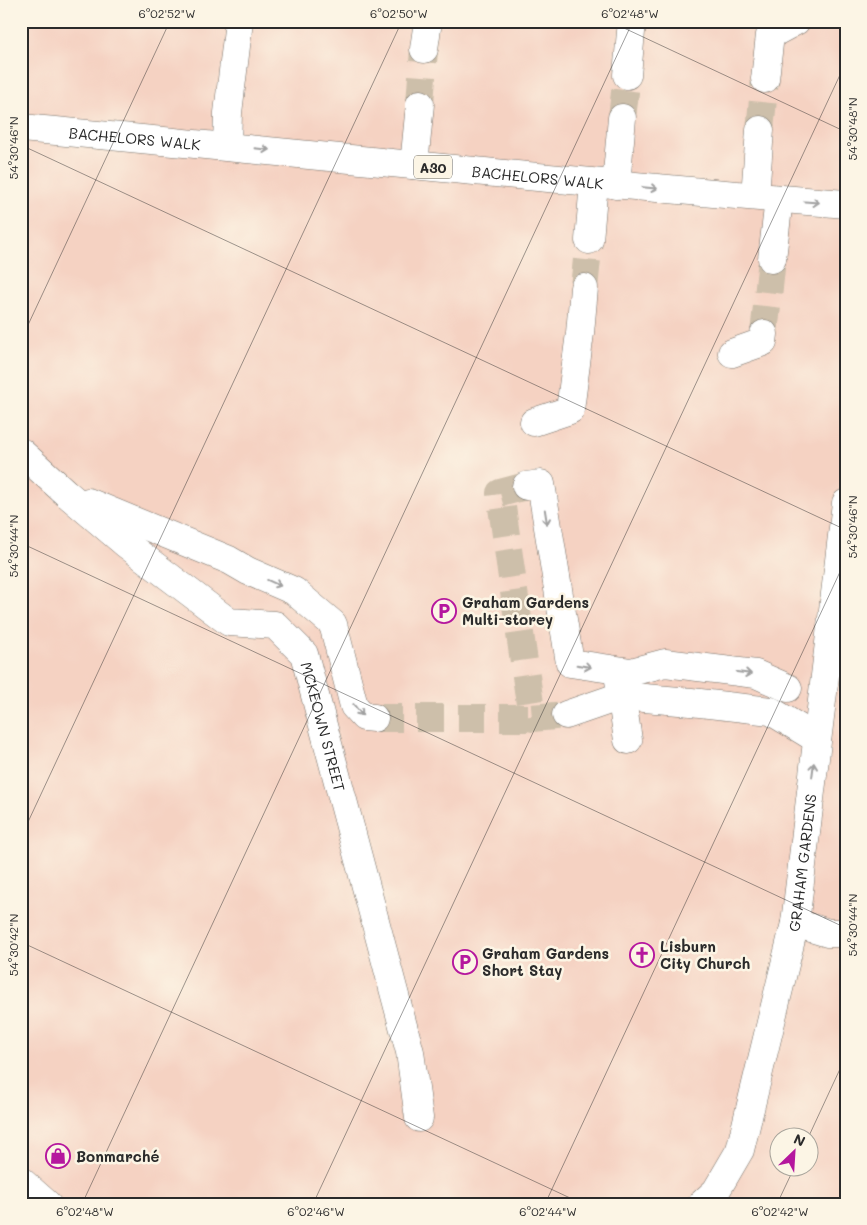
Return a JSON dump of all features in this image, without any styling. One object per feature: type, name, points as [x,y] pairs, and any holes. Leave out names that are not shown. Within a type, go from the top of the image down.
[{"type":"street","points":[[226,146],[239,21]]},
{"type":"street","points":[[424,49],[428,21]]},
{"type":"street","points":[[627,75],[632,21]]},
{"type":"street","points":[[765,79],[770,35],[796,21]]},
{"type":"street","points":[[414,165],[420,104]]},
{"type":"street","points":[[589,240],[622,118]]},
{"type":"street","name":"BACHELORS WALK","points":[[21,128],[226,146],[605,184],[846,204]]},
{"type":"street","points":[[760,130],[772,259]]},
{"type":"street","points":[[534,422],[570,410],[584,288]]},
{"type":"street","points":[[732,353],[763,342],[764,334]]},
{"type":"street","name":"MCKEOWN STREET","points":[[21,452],[126,544],[228,622],[275,624],[304,654],[410,1052],[419,1118]]},
{"type":"street","points":[[526,486],[541,484],[570,663],[624,679],[771,711],[817,739]]},
{"type":"street","points":[[66,493],[229,560],[248,571],[294,591],[333,624],[354,706],[364,717],[374,718]]},
{"type":"street","name":"GRAHAM GARDENS","points":[[702,1204],[716,1192],[740,1150],[795,922],[846,503]]},
{"type":"street","points":[[624,679],[628,740]]},
{"type":"street","points":[[566,715],[624,679],[753,694],[788,688],[822,693]]},
{"type":"street","points":[[795,922],[828,933],[846,933]]},
{"type":"street","points":[[21,1181],[47,1204]]},
{"type":"shaded area","points":[[21,21],[846,21],[846,1204],[21,1204]]},
{"type":"tunnel","points":[[420,104],[424,49]]},
{"type":"tunnel","points":[[622,118],[627,75]]},
{"type":"tunnel","points":[[760,130],[765,79]]},
{"type":"tunnel","points":[[584,288],[589,240]]},
{"type":"tunnel","points":[[764,334],[772,259]]},
{"type":"tunnel","points":[[526,486],[500,493],[532,718],[566,715]]},
{"type":"tunnel","points":[[374,718],[532,718]]},
{"type":"place","name":"Graham Gardens Multi-storey","points":[[444,611]]},
{"type":"place","name":"Lisburn City Church","points":[[642,955]]},
{"type":"place","name":"Graham Gardens Short Stay","points":[[465,962]]},
{"type":"place","name":"Bonmarché","points":[[58,1156]]}]
